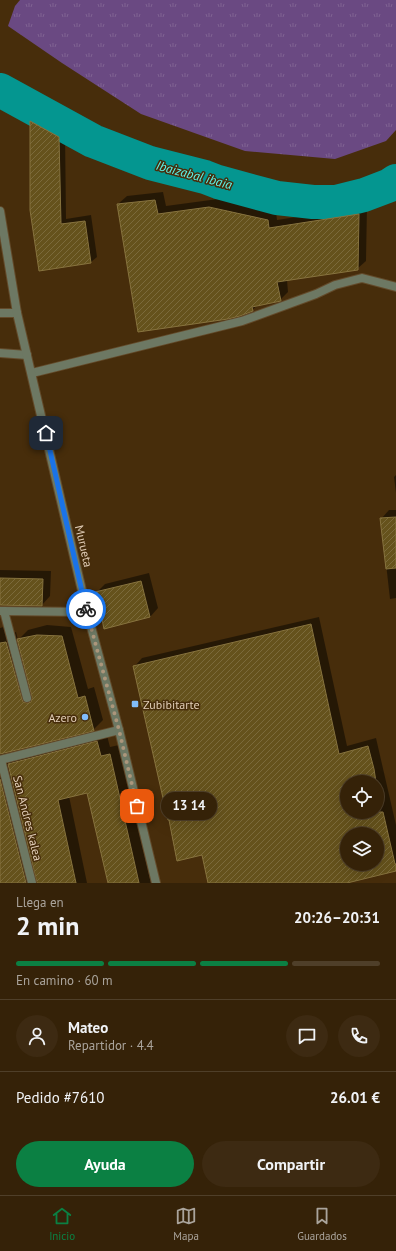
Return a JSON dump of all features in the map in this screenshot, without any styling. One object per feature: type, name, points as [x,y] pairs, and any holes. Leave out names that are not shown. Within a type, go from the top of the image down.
[{"type":"street","name":"Murueta","points":[[0,211],[17,313],[87,612],[119,730],[156,883]]},
{"type":"street","points":[[32,373],[242,321],[316,294],[335,284],[362,278],[396,287]]},
{"type":"street","points":[[0,313],[17,313]]},
{"type":"street","points":[[0,353],[27,355]]},
{"type":"street","points":[[27,698],[2,611],[87,612]]},
{"type":"street","points":[[1,760],[119,730]]},
{"type":"street","name":"San Andres kalea","points":[[1,760],[32,883]]},
{"type":"green space","points":[[20,0],[396,0],[396,130],[386,141],[335,159],[245,151],[141,114],[62,63],[8,26],[15,6]]},
{"type":"building","points":[[30,121],[59,137],[61,224],[85,221],[91,263],[39,271],[30,210]]},
{"type":"building","points":[[155,200],[158,214],[209,207],[268,220],[269,228],[359,214],[358,270],[277,282],[281,301],[252,307],[253,311],[240,316],[138,332],[117,204]]},
{"type":"building","points":[[396,517],[396,568],[386,569],[380,518]]},
{"type":"building","points":[[0,578],[43,579],[42,606],[0,605]]},
{"type":"building","points":[[141,581],[150,617],[104,629],[100,610],[104,609],[104,607],[99,607],[95,592]]},
{"type":"building","points":[[311,624],[339,754],[368,746],[375,775],[340,775],[340,819],[384,819],[384,816],[396,864],[396,871],[347,883],[208,883],[202,855],[177,861],[133,666]]},
{"type":"building","points":[[37,635],[62,636],[78,698],[85,696],[94,731],[0,754],[0,643],[6,642],[23,702],[28,703],[31,702],[32,697],[17,639]]},
{"type":"building","points":[[97,741],[101,756],[110,754],[139,883],[108,883],[87,793],[58,800],[76,883],[37,883],[8,764]]},
{"type":"building","points":[[0,779],[26,883],[0,883]]},
{"type":"waterway","name":"Ibaizabal ibaia","points":[[0,90],[93,141],[150,163],[277,198],[313,202],[336,202],[364,195],[390,185],[396,181]]},
{"type":"way so far","points":[[86,609],[119,730],[137,806]]},
{"type":"place","name":"Zubibitarte","points":[[135,704]]},
{"type":"place","name":"Azero","points":[[85,717]]},
{"type":"place","name":"13 14","points":[[137,806]]},
{"type":"route","points":[[46,433],[86,609]]}]
